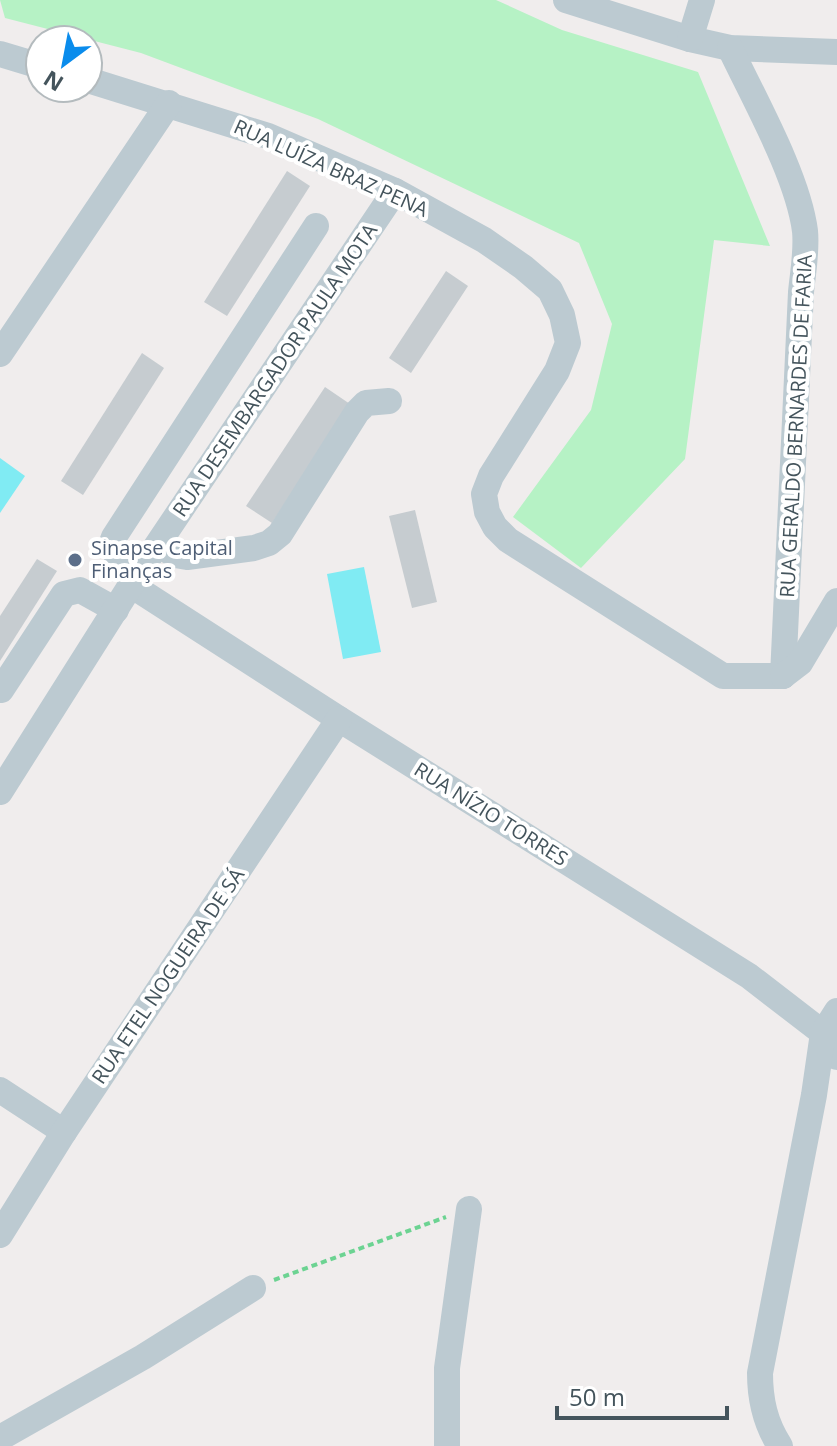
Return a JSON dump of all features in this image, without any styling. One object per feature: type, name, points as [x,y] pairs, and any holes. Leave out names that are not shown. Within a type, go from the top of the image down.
[{"type":"street","points":[[566,0],[690,39],[730,48],[837,52]]},
{"type":"street","points":[[690,39],[702,0]]},
{"type":"street","name":"RUA GERALDO BERNARDES DE FARIA","points":[[730,48],[791,181],[805,231],[783,676]]},
{"type":"street","points":[[0,54],[24,61]]},
{"type":"street","name":"RUA LUÍZA BRAZ PENA","points":[[104,85],[268,136],[395,191],[484,240],[550,290],[562,315],[568,343],[557,371],[491,476],[484,494],[487,512],[495,527],[508,540],[705,667],[723,676],[783,676]]},
{"type":"street","points":[[0,354],[169,103]]},
{"type":"street","name":"RUA DESEMBARGADOR PAULA MOTA","points":[[0,792],[136,577],[395,191]]},
{"type":"street","name":"RUA NÍZIO TORRES","points":[[316,226],[111,545],[114,551],[136,577],[339,719],[749,976],[823,1033],[837,1057]]},
{"type":"street","points":[[159,545],[175,555],[212,554],[269,543],[280,534],[357,412],[366,403],[389,401]]},
{"type":"street","points":[[1,690],[59,599],[71,591],[85,592],[116,610]]},
{"type":"street","points":[[783,676],[800,663],[837,601]]},
{"type":"street","name":"RUA ETEL NOGUEIRA DE SÁ","points":[[0,1235],[64,1132],[339,719]]},
{"type":"street","points":[[780,1446],[766,1419],[760,1394],[760,1373],[814,1095],[823,1033],[837,1011]]},
{"type":"street","points":[[0,1090],[64,1132]]},
{"type":"street","points":[[445,1445],[447,1368],[469,1209]]},
{"type":"street","points":[[0,1438],[143,1357],[253,1288]]},
{"type":"path","points":[[253,1288],[469,1209]]},
{"type":"green space","points":[[0,0],[496,0],[562,30],[698,72],[770,246],[714,240],[685,459],[581,568],[513,517],[591,410],[612,324],[579,243],[318,119],[141,53],[104,43],[104,24],[28,24],[5,18]]},
{"type":"water","points":[[0,458],[25,476],[0,513]]},
{"type":"water","points":[[364,567],[381,652],[343,659],[327,574]]},
{"type":"building","points":[[287,171],[310,186],[227,316],[204,302]]},
{"type":"building","points":[[446,271],[468,286],[411,373],[389,358]]},
{"type":"building","points":[[142,353],[164,368],[83,495],[61,481]]},
{"type":"building","points":[[325,387],[350,404],[272,523],[246,506]]},
{"type":"building","points":[[415,510],[437,602],[412,608],[389,516]]},
{"type":"building","points":[[37,559],[57,571],[0,661],[0,616]]},
{"type":"place","name":"Sinapse Capital Finanças","points":[[75,560]]}]
